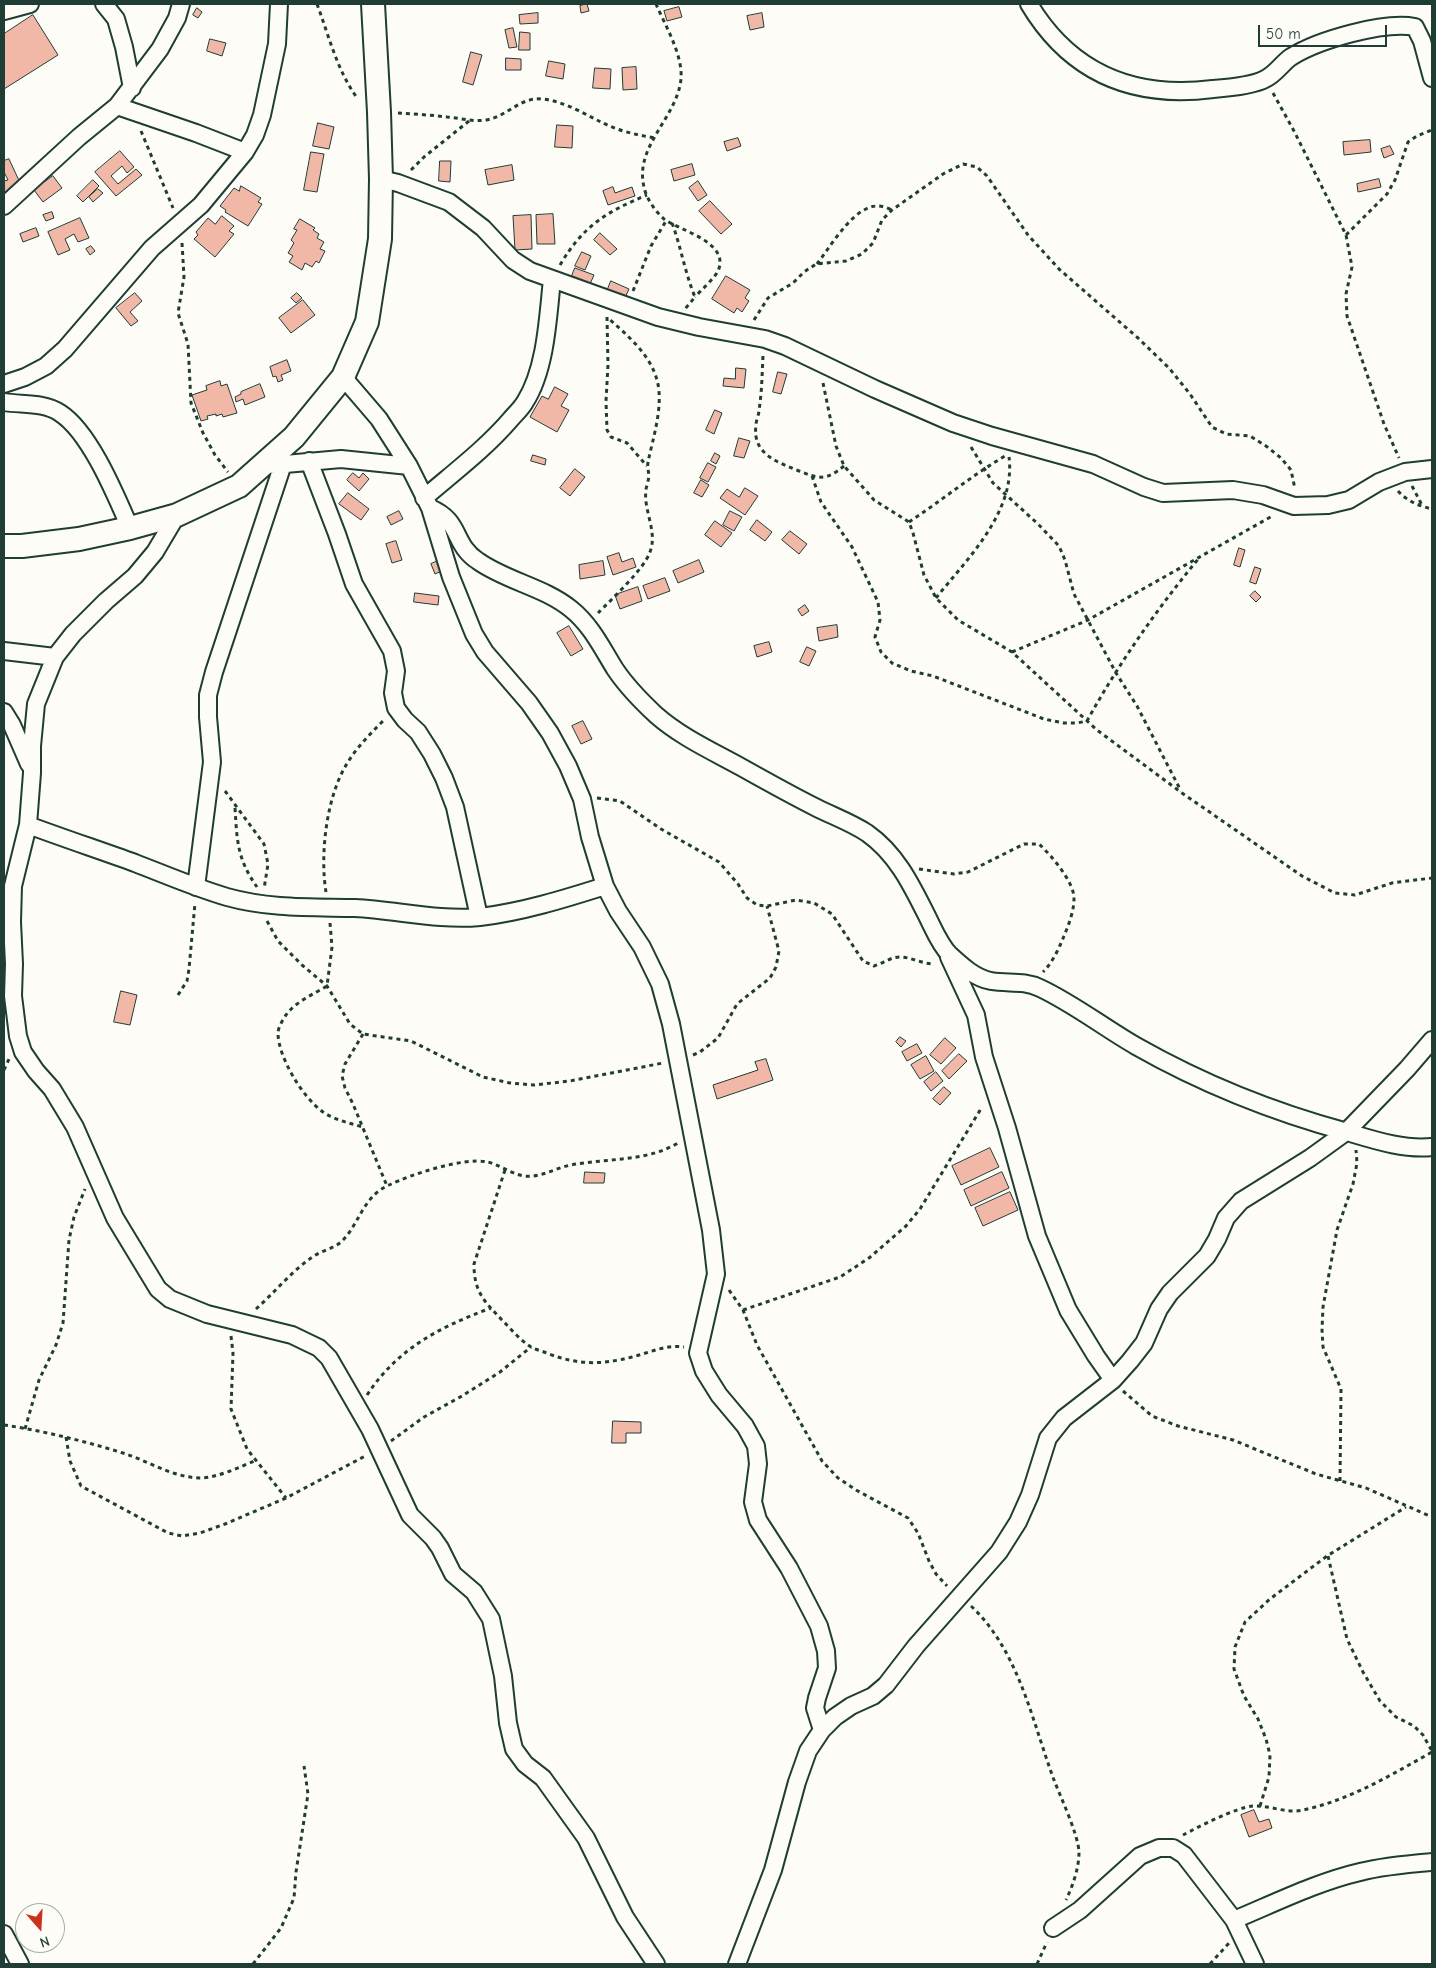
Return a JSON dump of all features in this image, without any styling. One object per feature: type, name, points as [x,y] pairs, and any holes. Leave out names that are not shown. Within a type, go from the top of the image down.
[{"type":"street","points":[[4,11],[30,4]]},
{"type":"street","points":[[104,4],[116,19],[132,88]]},
{"type":"street","points":[[4,206],[79,136],[116,106],[132,88],[160,49],[177,18],[181,4]]},
{"type":"street","points":[[5,380],[25,377],[46,366],[66,349],[152,248],[201,205],[245,152],[255,135],[262,115],[276,44],[279,4]]},
{"type":"street","points":[[4,546],[22,546],[79,539],[130,528],[177,515],[239,486],[272,465],[343,376],[367,322],[390,181],[379,112],[373,4]]},
{"type":"street","points":[[1029,4],[1056,40],[1085,66],[1115,81],[1148,90],[1189,92],[1225,88],[1265,79],[1290,58],[1313,45],[1387,26],[1404,25],[1415,27],[1422,41],[1432,78]]},
{"type":"street","points":[[116,106],[245,152]]},
{"type":"street","points":[[390,181],[450,202],[483,228],[514,260],[530,271],[658,317],[745,336],[765,338],[953,422],[992,436],[1093,464],[1144,487],[1163,493],[1233,490],[1263,495],[1294,506],[1328,505],[1349,500],[1379,482],[1405,472],[1432,470]]},
{"type":"street","points":[[427,503],[501,430],[525,402],[537,372],[543,348],[548,324],[552,279]]},
{"type":"street","points":[[343,376],[379,419],[409,466],[427,503],[451,577],[474,634],[485,652],[530,703],[550,733],[568,766],[582,799],[590,837],[605,886],[618,911],[642,948],[660,984],[671,1024],[711,1230],[716,1274],[698,1353],[704,1371],[719,1395],[744,1426],[756,1446],[758,1464],[753,1502],[758,1520],[789,1568],[819,1626],[826,1651],[827,1668],[815,1708],[822,1730]]},
{"type":"street","points":[[4,402],[36,404],[60,413],[76,428],[110,482],[130,528]]},
{"type":"street","points":[[272,465],[341,459],[409,466]]},
{"type":"street","points":[[309,461],[354,584],[392,651],[396,671],[393,693],[396,708],[418,732],[432,754],[455,807],[479,917]]},
{"type":"street","points":[[196,887],[212,762],[208,695],[272,465]]},
{"type":"street","points":[[427,503],[442,513],[453,525],[461,546],[478,561],[570,608],[587,624],[617,672],[636,697],[661,719],[694,742],[783,792],[866,833],[889,853],[903,870],[950,958],[976,1015],[984,1057],[1010,1136],[1037,1236],[1055,1281],[1083,1335],[1113,1380]]},
{"type":"street","points":[[177,515],[150,558],[134,576],[73,634],[55,657],[36,704],[28,826],[13,886],[13,996],[18,1036],[23,1052],[52,1089],[75,1126],[115,1218],[158,1289],[170,1299],[183,1305],[235,1321],[292,1335],[319,1348],[329,1358],[359,1408],[410,1515],[433,1538],[453,1574],[474,1592],[490,1619],[503,1676],[508,1723],[514,1749],[525,1764],[543,1778],[586,1838],[625,1916],[656,1964]]},
{"type":"street","points":[[4,651],[55,657]]},
{"type":"street","points":[[4,712],[12,725],[32,774]]},
{"type":"street","points":[[28,826],[228,898],[261,905],[292,908],[357,908],[442,916],[479,917],[528,908],[605,886]]},
{"type":"street","points":[[950,958],[977,976],[990,980],[1029,984],[1069,1004],[1134,1045],[1226,1092],[1308,1122],[1392,1144],[1422,1148],[1432,1147]]},
{"type":"street","points":[[737,1964],[773,1870],[797,1782],[808,1751],[822,1730],[835,1717],[851,1706],[874,1696],[886,1685],[916,1646],[999,1552],[1018,1522],[1030,1495],[1048,1438],[1064,1418],[1113,1380],[1144,1343],[1159,1309],[1170,1293],[1206,1256],[1218,1239],[1226,1218],[1241,1201],[1351,1133],[1432,1040]]},
{"type":"street","points":[[1053,1928],[1080,1910],[1140,1856],[1159,1848],[1173,1848],[1184,1856],[1237,1926],[1255,1964]]},
{"type":"street","points":[[1237,1926],[1298,1893],[1359,1872],[1399,1865],[1432,1862]]},
{"type":"street","points":[[4,1934],[20,1964]]},
{"type":"path","points":[[317,4],[332,49],[350,88],[364,105],[379,112],[488,120],[505,113],[515,105],[526,100],[542,99],[583,112],[603,124],[629,133],[654,138]]},
{"type":"path","points":[[656,4],[672,38],[681,78],[674,105],[644,156],[641,173],[647,195],[657,212],[666,220],[709,244],[716,251],[720,262],[717,272],[676,322]]},
{"type":"path","points":[[1265,79],[1294,131],[1346,235],[1352,267],[1346,294],[1347,316],[1384,424],[1405,472],[1424,507]]},
{"type":"path","points":[[138,113],[143,138],[183,221],[184,277],[178,313],[188,344],[191,403],[202,433],[215,455],[239,486]]},
{"type":"path","points":[[390,181],[469,120]]},
{"type":"path","points":[[1346,235],[1387,194],[1395,180],[1408,142],[1432,130]]},
{"type":"path","points":[[816,264],[846,261],[862,254],[873,243],[882,220],[892,210],[943,174],[963,164],[977,167],[987,176],[1028,235],[1059,269],[1138,338],[1169,368],[1190,394],[1212,427],[1226,434],[1250,436],[1281,458],[1291,470],[1296,487],[1294,506],[1256,524],[1088,620],[1012,652]]},
{"type":"path","points":[[552,279],[576,241],[591,225],[607,213],[647,195]]},
{"type":"path","points":[[745,336],[768,298],[793,283],[816,264],[851,221],[865,209],[884,206],[892,210]]},
{"type":"path","points":[[625,304],[651,246],[666,220]]},
{"type":"path","points":[[672,222],[686,275],[695,297]]},
{"type":"path","points":[[587,624],[637,572],[650,553],[654,534],[646,507],[647,467],[657,421],[658,380],[650,363],[634,342],[601,311]]},
{"type":"path","points":[[607,317],[607,430],[611,437],[627,443],[647,467]]},
{"type":"path","points":[[765,338],[760,410],[756,426],[757,442],[769,458],[812,476],[822,478],[834,474],[844,466]]},
{"type":"path","points":[[817,362],[827,395],[836,446],[844,466],[874,500],[909,522],[924,575],[936,598],[958,620],[1012,652],[1097,730],[1182,793],[1302,876],[1335,893],[1355,895],[1392,884],[1432,878]]},
{"type":"path","points":[[970,446],[993,483],[1059,546],[1065,560],[1074,594],[1116,673],[1137,706],[1182,793]]},
{"type":"path","points":[[936,598],[983,538],[997,514],[1010,480],[1009,454]]},
{"type":"path","points":[[909,522],[983,468]]},
{"type":"path","points":[[812,476],[821,502],[852,547],[878,602],[880,620],[874,637],[880,652],[892,663],[933,676],[1044,719],[1064,723],[1087,721],[1151,619],[1201,555]]},
{"type":"path","points":[[1388,478],[1405,499],[1432,509]]},
{"type":"path","points":[[327,986],[332,947],[323,853],[327,823],[335,791],[344,769],[356,750],[396,708]]},
{"type":"path","points":[[224,790],[264,844],[268,864],[263,895],[244,865],[237,846],[236,807]]},
{"type":"path","points":[[582,799],[620,800],[661,829],[719,862],[747,898],[757,905],[767,906],[796,900],[814,903],[832,914],[863,961],[874,966],[891,958],[901,956],[926,964],[950,958]]},
{"type":"path","points":[[903,870],[926,869],[954,874],[968,872],[1024,844],[1039,844],[1053,858],[1067,880],[1074,897],[1070,920],[1059,949],[1046,969],[1029,984]]},
{"type":"path","points":[[178,995],[187,981],[189,969],[196,887]]},
{"type":"path","points":[[261,905],[278,941],[327,986],[350,1024],[363,1034],[412,1041],[483,1077],[510,1083],[534,1085],[570,1081],[678,1060],[700,1052],[718,1038],[737,1004],[770,978],[776,967],[779,952],[767,906]]},
{"type":"path","points":[[327,986],[286,1014],[278,1031],[283,1056],[307,1096],[323,1112],[342,1121],[362,1127]]},
{"type":"path","points":[[363,1034],[345,1064],[342,1076],[345,1088],[386,1186]]},
{"type":"path","points":[[743,1310],[840,1278],[869,1258],[906,1226],[920,1209],[971,1123],[994,1090]]},
{"type":"path","points":[[286,1498],[247,1448],[231,1409],[235,1321],[311,1258],[339,1243],[350,1233],[367,1201],[386,1186],[407,1177],[467,1162],[488,1162],[504,1170],[524,1176],[541,1175],[577,1164],[649,1156],[668,1150],[692,1132]]},
{"type":"path","points":[[1340,1481],[1341,1389],[1323,1347],[1322,1330],[1323,1307],[1337,1230],[1357,1163],[1351,1133]]},
{"type":"path","points":[[25,1429],[39,1380],[56,1345],[63,1323],[69,1240],[74,1217],[93,1168]]},
{"type":"path","points":[[504,1170],[474,1264],[474,1280],[478,1291],[514,1333],[531,1347],[582,1363],[610,1362],[660,1348],[678,1346],[690,1348],[698,1353]]},
{"type":"path","points":[[716,1274],[743,1310],[758,1345],[822,1461],[838,1478],[856,1490],[908,1518],[914,1525],[936,1574],[943,1583],[961,1597],[994,1631],[1018,1677],[1079,1851],[1078,1866],[1070,1891],[1037,1964]]},
{"type":"path","points":[[359,1408],[376,1382],[403,1355],[424,1339],[458,1320],[491,1308]]},
{"type":"path","points":[[66,1437],[70,1462],[81,1486],[168,1533],[182,1536],[200,1532],[286,1498],[379,1449],[424,1417],[462,1396],[492,1376],[531,1347]]},
{"type":"path","points":[[1113,1380],[1133,1401],[1152,1416],[1178,1426],[1233,1440],[1316,1474],[1366,1488],[1432,1517]]},
{"type":"path","points":[[4,1425],[66,1437],[125,1454],[177,1474],[200,1478],[217,1475],[257,1460]]},
{"type":"path","points":[[1260,1806],[1268,1777],[1270,1755],[1258,1719],[1244,1696],[1234,1669],[1235,1646],[1245,1622],[1270,1599],[1328,1556],[1406,1507]]},
{"type":"path","points":[[1159,1848],[1235,1811],[1251,1806],[1300,1811],[1347,1796],[1380,1781],[1432,1751],[1424,1735],[1414,1726],[1396,1717],[1380,1701],[1363,1672],[1347,1639],[1328,1556]]},
{"type":"path","points":[[253,1964],[281,1928],[294,1898],[308,1794],[304,1766]]},
{"type":"path","points":[[1210,1964],[1237,1926]]},
{"type":"building","points":[[587,4],[589,11],[581,13],[580,6]]},
{"type":"building","points":[[679,7],[682,17],[667,21],[664,11]]},
{"type":"building","points":[[197,8],[202,12],[198,18],[193,15]]},
{"type":"building","points":[[538,13],[538,23],[520,24],[519,15]]},
{"type":"building","points":[[762,13],[764,27],[750,30],[747,16]]},
{"type":"building","points":[[33,15],[58,55],[4,89],[4,34]]},
{"type":"building","points":[[513,28],[517,47],[509,48],[505,30]]},
{"type":"building","points":[[520,32],[530,33],[530,50],[519,50]]},
{"type":"building","points":[[210,39],[226,43],[222,56],[207,51]]},
{"type":"building","points":[[471,52],[482,55],[473,85],[463,82]]},
{"type":"building","points":[[506,58],[521,59],[521,70],[506,70]]},
{"type":"building","points":[[549,61],[565,64],[563,79],[546,76]]},
{"type":"building","points":[[636,67],[637,89],[623,90],[622,68]]},
{"type":"building","points":[[595,68],[611,69],[610,89],[593,88]]},
{"type":"building","points":[[318,123],[334,127],[329,149],[313,146]]},
{"type":"building","points":[[557,125],[573,126],[572,148],[555,147]]},
{"type":"building","points":[[738,138],[741,146],[727,151],[724,142]]},
{"type":"building","points":[[1370,140],[1371,152],[1344,155],[1343,142]]},
{"type":"building","points":[[1390,146],[1394,154],[1384,158],[1381,149]]},
{"type":"building","points":[[120,151],[134,167],[127,173],[122,166],[111,176],[118,184],[136,169],[142,175],[116,196],[95,172]]},
{"type":"building","points":[[311,152],[324,154],[317,192],[304,190]]},
{"type":"building","points":[[9,159],[22,187],[4,195],[4,181],[8,180],[4,172],[4,161]]},
{"type":"building","points":[[440,161],[451,161],[450,182],[439,181]]},
{"type":"building","points":[[692,164],[695,175],[674,181],[671,170]]},
{"type":"building","points":[[512,165],[514,180],[488,185],[485,170]]},
{"type":"building","points":[[53,176],[62,188],[43,202],[34,190]]},
{"type":"building","points":[[1379,179],[1381,187],[1358,192],[1357,184]]},
{"type":"building","points":[[93,180],[99,186],[83,202],[77,196]]},
{"type":"building","points":[[698,181],[707,195],[698,201],[689,188]]},
{"type":"building","points":[[241,186],[261,198],[258,202],[262,204],[248,226],[225,212],[226,210],[220,206],[234,188],[239,191]]},
{"type":"building","points":[[613,187],[615,193],[632,187],[635,196],[608,205],[603,191]]},
{"type":"building","points":[[98,189],[103,193],[93,202],[89,197]]},
{"type":"building","points":[[710,201],[732,224],[721,234],[699,211]]},
{"type":"building","points":[[52,212],[54,218],[46,221],[43,215]]},
{"type":"building","points":[[553,214],[555,244],[537,244],[536,215]]},
{"type":"building","points":[[531,215],[532,249],[515,250],[513,216]]},
{"type":"building","points":[[222,216],[234,226],[229,231],[234,234],[215,257],[194,239],[198,235],[196,232],[208,218],[215,224]]},
{"type":"building","points":[[80,218],[89,238],[78,242],[74,234],[65,239],[70,250],[58,255],[48,232]]},
{"type":"building","points":[[300,219],[315,228],[313,230],[319,234],[317,238],[324,242],[320,249],[325,251],[319,263],[316,261],[312,267],[305,263],[302,270],[289,262],[293,256],[288,253],[294,243],[291,240],[297,230],[294,229]]},
{"type":"building","points":[[36,228],[39,236],[23,242],[20,234]]},
{"type":"building","points":[[600,233],[617,249],[610,255],[594,240]]},
{"type":"building","points":[[91,246],[95,251],[90,255],[86,249]]},
{"type":"building","points":[[582,252],[591,256],[585,270],[575,266]]},
{"type":"building","points":[[575,268],[594,275],[590,284],[572,276]]},
{"type":"building","points":[[726,276],[750,290],[745,298],[749,301],[742,312],[737,308],[734,313],[712,299]]},
{"type":"building","points":[[611,281],[629,289],[623,302],[606,294]]},
{"type":"building","points":[[135,293],[142,301],[130,312],[138,321],[131,326],[116,308]]},
{"type":"building","points":[[297,293],[302,298],[296,303],[291,298]]},
{"type":"building","points":[[303,300],[315,315],[291,333],[279,318]]},
{"type":"building","points":[[287,360],[291,371],[281,375],[283,380],[278,382],[276,376],[273,377],[270,367]]},
{"type":"building","points":[[736,368],[746,369],[744,388],[723,386],[724,378],[735,379]]},
{"type":"building","points":[[778,372],[787,374],[781,394],[773,392]]},
{"type":"building","points":[[220,381],[221,386],[227,384],[237,413],[223,417],[222,414],[207,416],[208,419],[201,421],[192,395],[207,390],[206,386]]},
{"type":"building","points":[[260,384],[265,397],[245,405],[243,399],[236,402],[235,397],[241,394],[241,392]]},
{"type":"building","points":[[555,387],[568,394],[561,406],[569,410],[557,432],[530,417],[542,396],[548,399]]},
{"type":"building","points":[[715,410],[722,413],[714,434],[706,430]]},
{"type":"building","points":[[739,438],[750,441],[744,458],[734,456]]},
{"type":"building","points":[[715,453],[720,456],[716,464],[711,461]]},
{"type":"building","points":[[533,455],[546,459],[545,465],[531,461]]},
{"type":"building","points":[[708,463],[716,467],[708,482],[700,478]]},
{"type":"building","points":[[575,469],[585,477],[570,496],[560,488]]},
{"type":"building","points":[[353,473],[359,478],[363,473],[369,479],[359,491],[347,480]]},
{"type":"building","points":[[701,480],[709,485],[702,497],[694,493]]},
{"type":"building","points":[[745,488],[758,496],[745,515],[720,498],[727,489],[739,497]]},
{"type":"building","points":[[348,493],[369,509],[361,520],[339,504]]},
{"type":"building","points":[[399,511],[403,519],[391,525],[387,517]]},
{"type":"building","points":[[730,511],[742,517],[734,531],[723,525]]},
{"type":"building","points":[[757,520],[772,532],[765,541],[750,530]]},
{"type":"building","points":[[715,521],[732,533],[721,547],[705,535]]},
{"type":"building","points":[[790,531],[807,544],[799,554],[782,540]]},
{"type":"building","points":[[396,541],[402,560],[392,563],[386,544]]},
{"type":"building","points":[[1239,548],[1245,550],[1240,567],[1234,565]]},
{"type":"building","points":[[619,553],[622,562],[633,558],[636,567],[613,575],[607,557]]},
{"type":"building","points":[[699,560],[704,572],[678,583],[673,571]]},
{"type":"building","points":[[438,561],[442,571],[435,574],[431,564]]},
{"type":"building","points":[[603,561],[605,575],[580,579],[579,565]]},
{"type":"building","points":[[1255,567],[1261,569],[1256,584],[1250,582]]},
{"type":"building","points":[[665,578],[670,591],[648,599],[643,586]]},
{"type":"building","points":[[638,587],[642,601],[620,609],[615,595]]},
{"type":"building","points":[[1255,591],[1261,597],[1256,602],[1250,596]]},
{"type":"building","points":[[415,593],[439,596],[438,605],[414,602]]},
{"type":"building","points":[[805,605],[809,611],[802,616],[798,610]]},
{"type":"building","points":[[837,625],[838,637],[819,641],[817,628]]},
{"type":"building","points":[[569,626],[583,649],[571,656],[557,633]]},
{"type":"building","points":[[769,642],[772,652],[757,657],[754,646]]},
{"type":"building","points":[[807,647],[816,651],[809,666],[800,662]]},
{"type":"building","points":[[583,721],[592,739],[581,744],[572,726]]},
{"type":"building","points":[[121,991],[137,995],[130,1025],[114,1022]]},
{"type":"building","points":[[900,1037],[906,1041],[901,1047],[896,1042]]},
{"type":"building","points":[[945,1038],[956,1048],[941,1064],[930,1055]]},
{"type":"building","points":[[917,1044],[922,1053],[907,1061],[902,1052]]},
{"type":"building","points":[[959,1054],[967,1061],[949,1079],[942,1071]]},
{"type":"building","points":[[926,1056],[934,1071],[920,1079],[911,1065]]},
{"type":"building","points":[[766,1059],[773,1080],[717,1099],[713,1085],[758,1070],[755,1062]]},
{"type":"building","points":[[936,1072],[943,1081],[931,1091],[924,1082]]},
{"type":"building","points":[[944,1087],[951,1093],[940,1105],[933,1099]]},
{"type":"building","points":[[990,1148],[999,1167],[961,1185],[952,1166]]},
{"type":"building","points":[[585,1172],[605,1173],[604,1183],[584,1183]]},
{"type":"building","points":[[1002,1172],[1009,1188],[971,1206],[964,1190]]},
{"type":"building","points":[[1010,1192],[1018,1210],[983,1226],[975,1208]]},
{"type":"building","points":[[613,1421],[641,1422],[641,1433],[626,1433],[626,1443],[612,1443]]},
{"type":"building","points":[[1254,1810],[1259,1822],[1269,1819],[1272,1828],[1249,1837],[1241,1815]]}]
